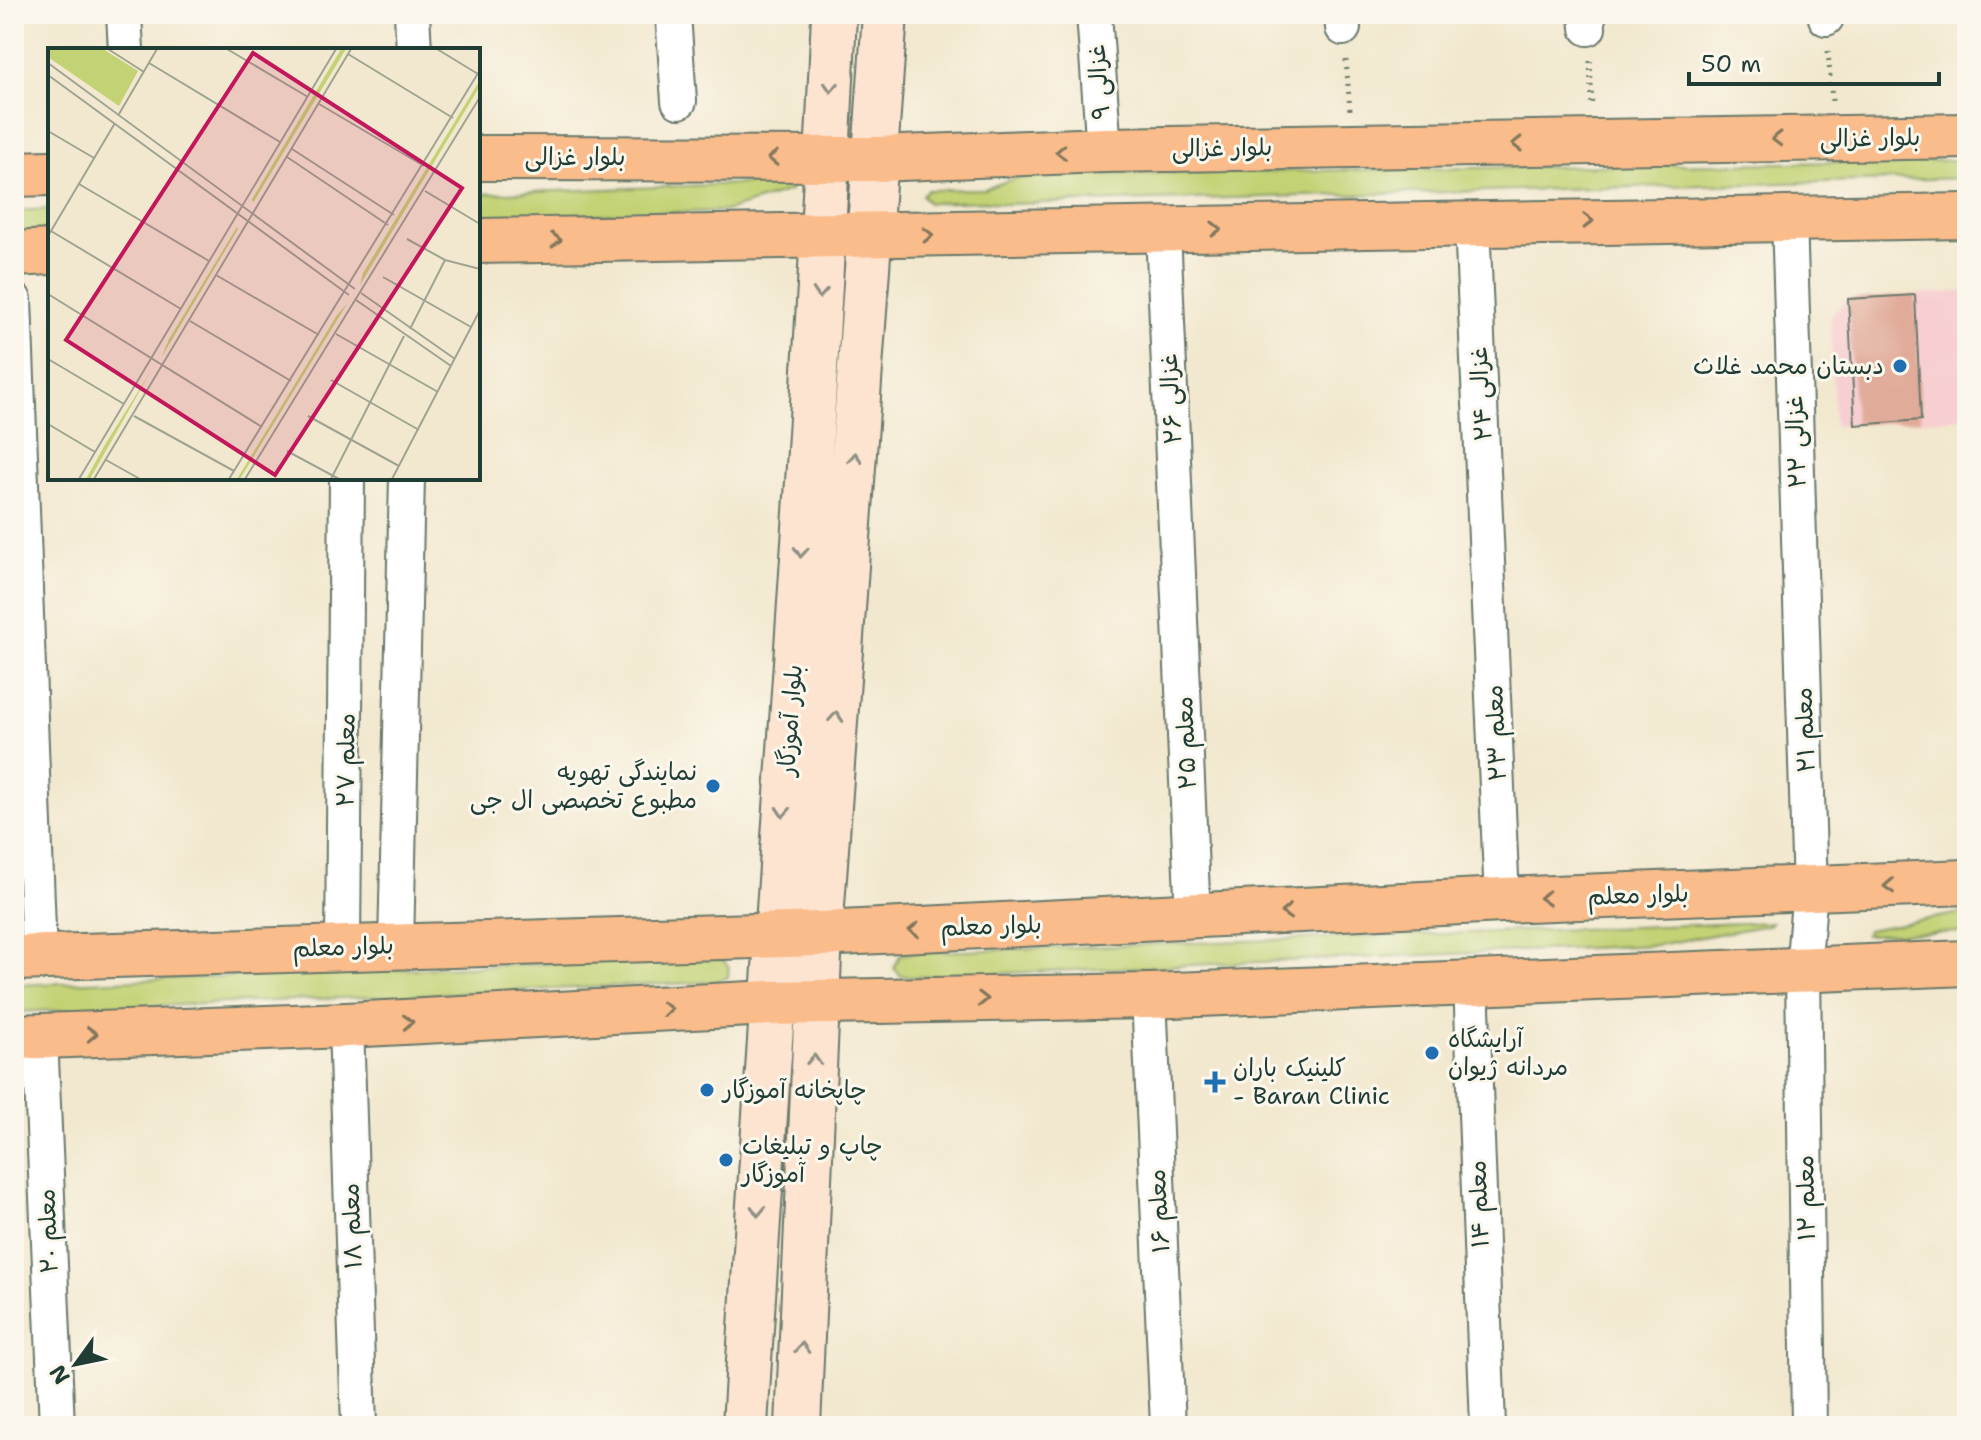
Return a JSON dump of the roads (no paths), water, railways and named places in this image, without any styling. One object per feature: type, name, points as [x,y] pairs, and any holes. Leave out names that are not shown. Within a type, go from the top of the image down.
[{"type":"main road","name":"بلوار آموزگار","points":[[745,1426],[770,1003],[824,237],[834,14]]},
{"type":"main road","name":"بلوار آموزگار","points":[[798,1426],[820,934],[885,14]]},
{"type":"main road","name":"بلوار غزالی","points":[[480,158],[876,159],[1104,150],[1967,136]]},
{"type":"main road","points":[[14,174],[48,173]]},
{"type":"main road","points":[[480,241],[1967,216]]},
{"type":"main road","points":[[14,254],[48,252]]},
{"type":"main road","name":"بلوار معلم","points":[[27,957],[820,934],[1193,918],[1502,900],[1967,882]]},
{"type":"main road","points":[[27,1036],[346,1025],[770,1003],[1149,996],[1967,963]]},
{"type":"street","points":[[124,14],[126,48]]},
{"type":"street","points":[[412,14],[414,48]]},
{"type":"street","points":[[673,14],[679,101]]},
{"type":"street","name":"غزالی ۹","points":[[1094,14],[1104,150]]},
{"type":"street","name":"غزالی ۲۲","points":[[1789,217],[1800,571]]},
{"type":"street","name":"غزالی ۲۴","points":[[1472,223],[1490,565]]},
{"type":"street","name":"غزالی ۲۶","points":[[1163,230],[1179,568]]},
{"type":"street","points":[[14,300],[25,597],[27,957]]},
{"type":"street","name":"معلم ۲۷","points":[[343,946],[349,573],[347,480]]},
{"type":"street","points":[[396,945],[407,480]]},
{"type":"street","name":"معلم ۲۳","points":[[1490,565],[1502,900]]},
{"type":"street","name":"معلم ۲۵","points":[[1179,568],[1193,918]]},
{"type":"street","name":"معلم ۲۱","points":[[1800,571],[1810,890],[1803,970]]},
{"type":"street","name":"معلم ۱۲","points":[[1803,970],[1809,1426]]},
{"type":"street","name":"معلم ۱۴","points":[[1471,982],[1488,1426]]},
{"type":"street","name":"معلم ۱۶","points":[[1149,996],[1168,1426]]},
{"type":"street","name":"معلم ۱۸","points":[[346,1025],[359,1426]]},
{"type":"street","name":"معلم ۲۰","points":[[27,1036],[57,1426]]},
{"type":"place","name":"دبستان محمد غلاث","points":[[1900,366]]},
{"type":"place","name":"نمایندگی تهویه مطبوع تخصصی ال جی","points":[[713,786]]},
{"type":"place","name":"آرایشگاه مردانه ژیوان","points":[[1432,1053]]},
{"type":"place","name":"کلینیک باران - Baran Clinic","points":[[1215,1082]]},
{"type":"place","name":"چاپخانه آموزگار","points":[[707,1090]]},
{"type":"place","name":"چاپ و تبلیغات آموزگار","points":[[726,1160]]}]
